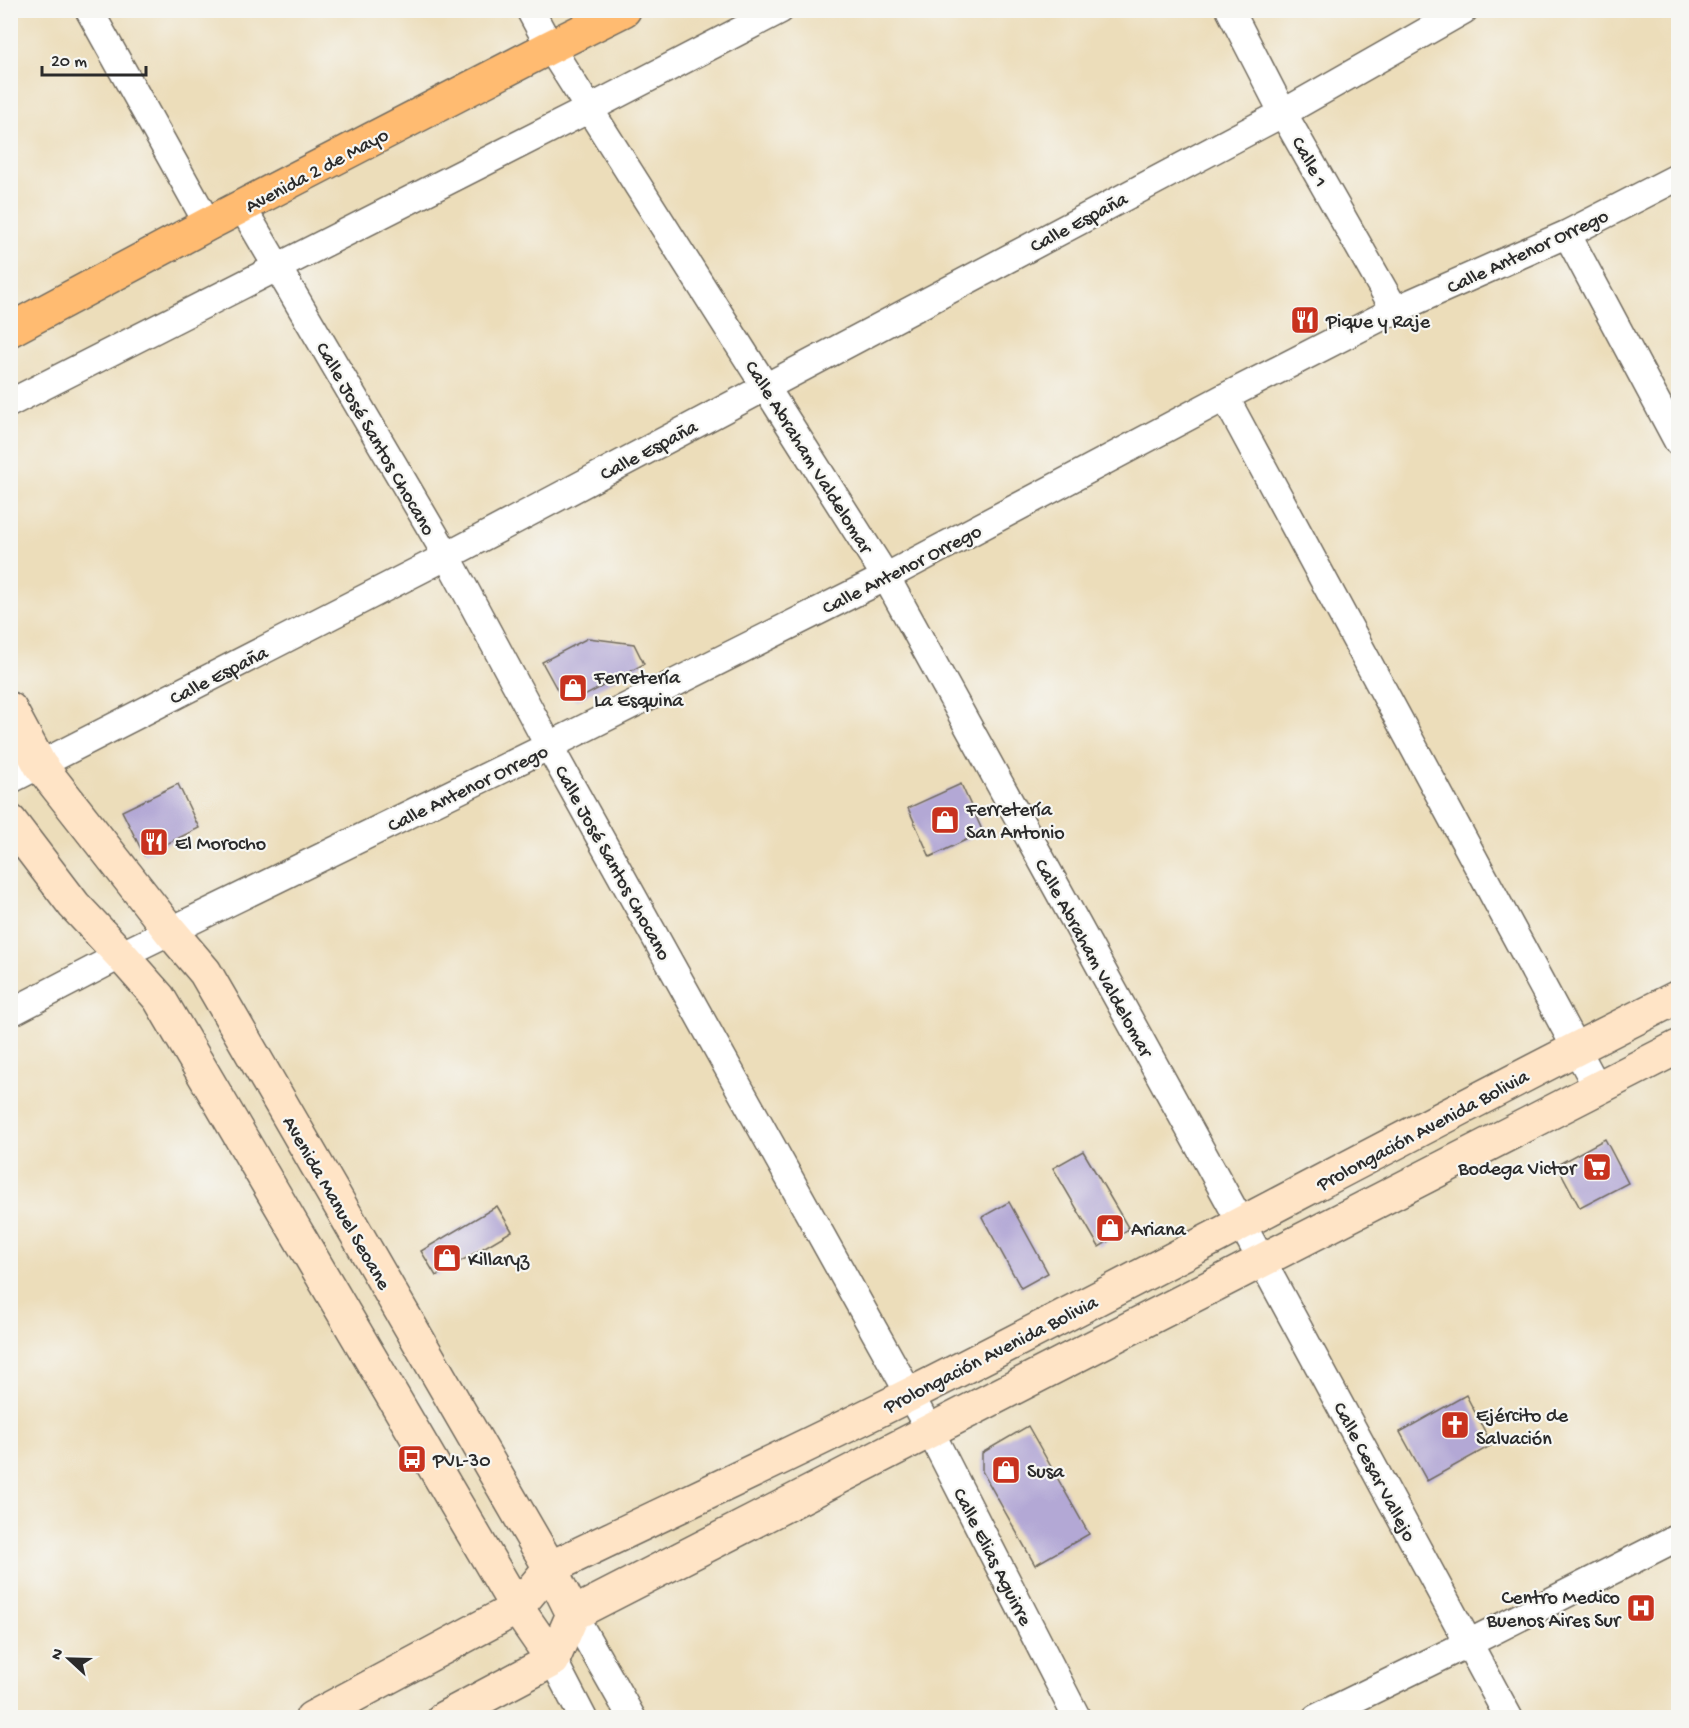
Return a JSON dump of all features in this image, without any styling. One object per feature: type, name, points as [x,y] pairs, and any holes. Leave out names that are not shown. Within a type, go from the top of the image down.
[{"type":"highway","name":"Avenida 2 de Mayo","points":[[10,330],[208,224],[624,10]]},
{"type":"street","points":[[89,10],[208,224]]},
{"type":"street","name":"Calle Abraham Valdelomar","points":[[530,10],[550,47],[886,577],[1241,1224]]},
{"type":"street","points":[[10,403],[780,10]]},
{"type":"street","name":"Calle 1","points":[[1230,10],[1283,113],[1395,310]]},
{"type":"street","name":"Calle España","points":[[10,780],[447,556],[1283,113],[1464,10]]},
{"type":"street","name":"Calle Antenor Orrego","points":[[10,1013],[121,955],[549,746],[886,577],[1225,397],[1395,310],[1567,234],[1678,177]]},
{"type":"street","name":"Calle José Santos Chocano","points":[[242,207],[447,556],[549,746],[909,1395]]},
{"type":"street","points":[[1567,234],[1678,442]]},
{"type":"street","points":[[1225,397],[1598,1089]]},
{"type":"street","name":"Avenida Manuel Seoane","points":[[10,709],[40,765],[205,972],[550,1568],[573,1614],[632,1718]]},
{"type":"street","points":[[10,821],[74,905],[159,998],[517,1608],[553,1660],[583,1718]]},
{"type":"street","name":"Prolongación Avenida Bolivia","points":[[312,1718],[517,1608],[550,1568],[909,1395],[1678,997]]},
{"type":"street","points":[[444,1718],[553,1660],[573,1614],[1263,1262],[1678,1047]]},
{"type":"street","name":"Calle Cesar Vallejo","points":[[1241,1224],[1509,1718]]},
{"type":"street","name":"Calle Elias Aguirre","points":[[909,1395],[930,1431],[1077,1718]]},
{"type":"street","points":[[1316,1718],[1678,1537]]},
{"type":"building","points":[[588,638],[634,644],[644,664],[577,700],[559,693],[542,662]]},
{"type":"building","points":[[178,784],[199,828],[144,855],[122,811]]},
{"type":"building","name":"Ferretería San Antonio","points":[[961,784],[983,832],[930,857],[908,808]]},
{"type":"building","points":[[1605,1139],[1628,1183],[1580,1208],[1557,1165]]},
{"type":"building","points":[[1083,1151],[1129,1229],[1099,1247],[1053,1168]]},
{"type":"building","points":[[1009,1202],[1048,1273],[1021,1288],[982,1217]]},
{"type":"building","points":[[497,1206],[512,1231],[436,1276],[421,1251]]},
{"type":"building","points":[[1466,1395],[1492,1445],[1427,1481],[1400,1432]]},
{"type":"building","points":[[1028,1426],[1089,1534],[1035,1565],[982,1471],[982,1453]]},
{"type":"place","name":"Pique y Raje","points":[[1305,320]]},
{"type":"place","name":"Ferretería La Esquina","points":[[573,688]]},
{"type":"place","name":"Ferretería San Antonio","points":[[945,820]]},
{"type":"place","name":"El Morocho","points":[[154,842]]},
{"type":"place","name":"Bodega Victor","points":[[1597,1167]]},
{"type":"place","name":"Ariana","points":[[1110,1228]]},
{"type":"place","name":"Killaryz","points":[[447,1258]]},
{"type":"place","name":"Ejército de Salvación","points":[[1455,1425]]},
{"type":"place","name":"PVL-30","points":[[412,1459]]},
{"type":"place","name":"Susa","points":[[1006,1470]]},
{"type":"place","name":"Centro Medico Buenos Aires Sur","points":[[1641,1608]]}]
